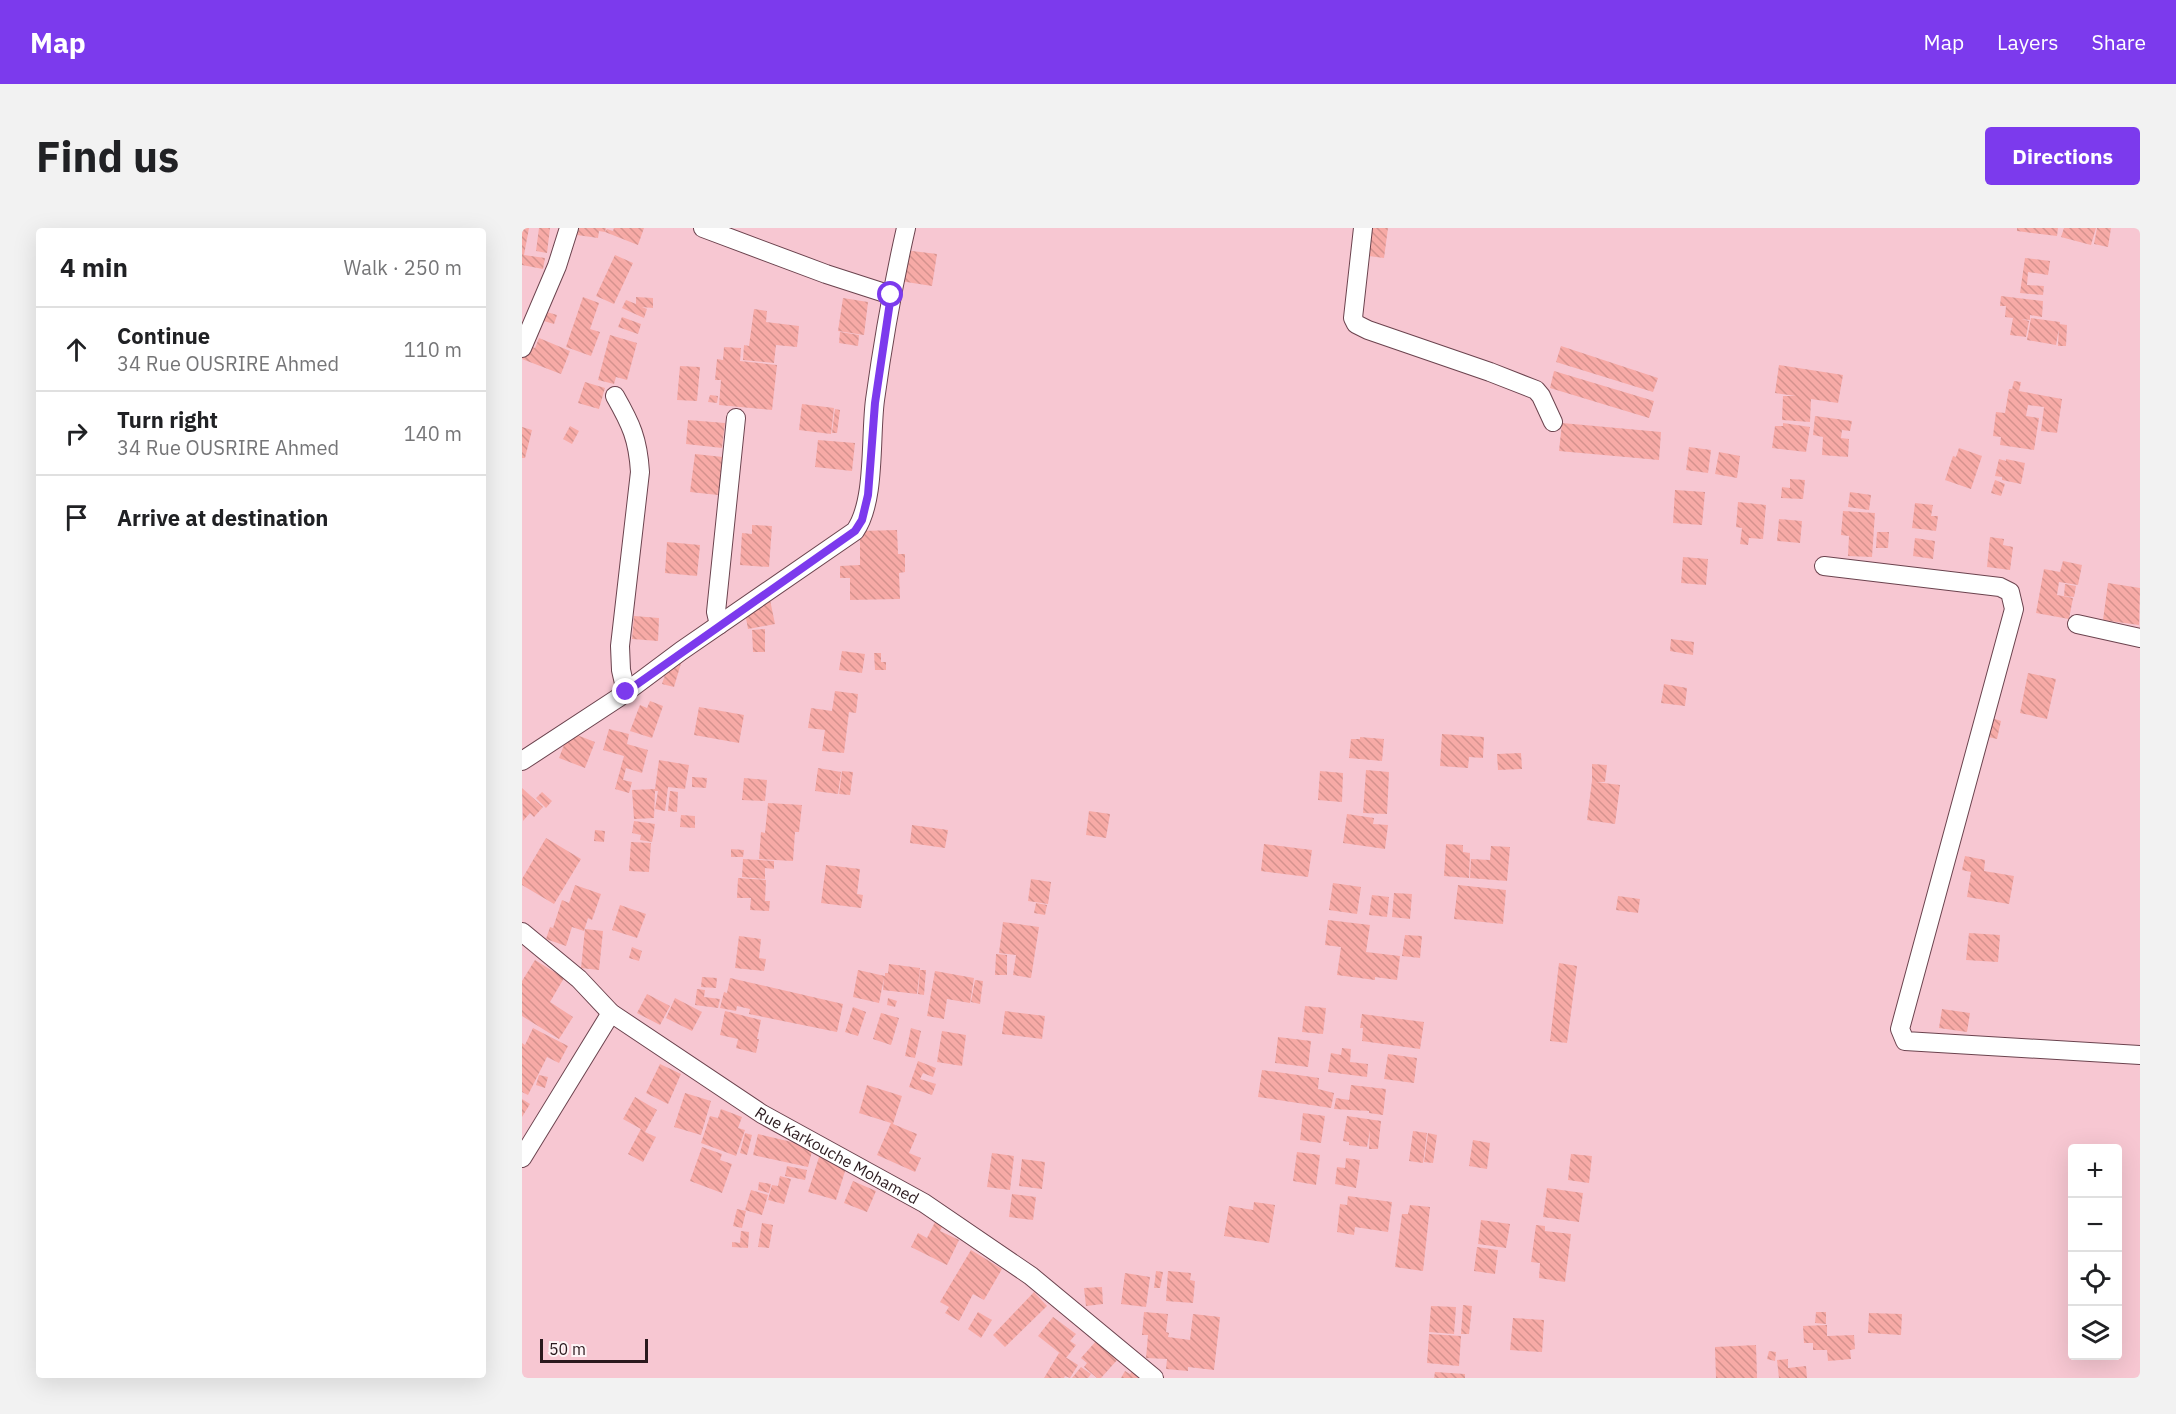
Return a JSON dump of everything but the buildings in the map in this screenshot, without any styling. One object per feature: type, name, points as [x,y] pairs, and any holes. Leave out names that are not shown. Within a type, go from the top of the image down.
[{"type":"street","points":[[522,348],[569,228]]},
{"type":"street","points":[[703,228],[826,274],[891,295]]},
{"type":"street","points":[[522,761],[626,692],[855,531],[862,520],[868,495],[875,403],[891,295],[906,228]]},
{"type":"street","points":[[1363,228],[1353,309],[1356,324],[1536,390],[1554,422]]},
{"type":"street","points":[[615,396],[629,421],[638,446],[640,472],[620,646],[621,670],[626,692]]},
{"type":"street","points":[[719,625],[716,612],[736,418]]},
{"type":"street","points":[[1824,566],[2000,586],[2010,592],[2014,609],[1900,1029],[1905,1041],[2140,1055]]},
{"type":"street","points":[[2077,624],[2140,638]]},
{"type":"street","name":"Rue Karkouche Mohamed","points":[[522,932],[579,979],[611,1013],[762,1114],[924,1203],[1030,1276],[1154,1378]]},
{"type":"street","points":[[522,1158],[611,1013]]},
{"type":"route","points":[[626,692],[681,651],[855,531],[862,520],[868,495],[875,403],[891,295]]}]
